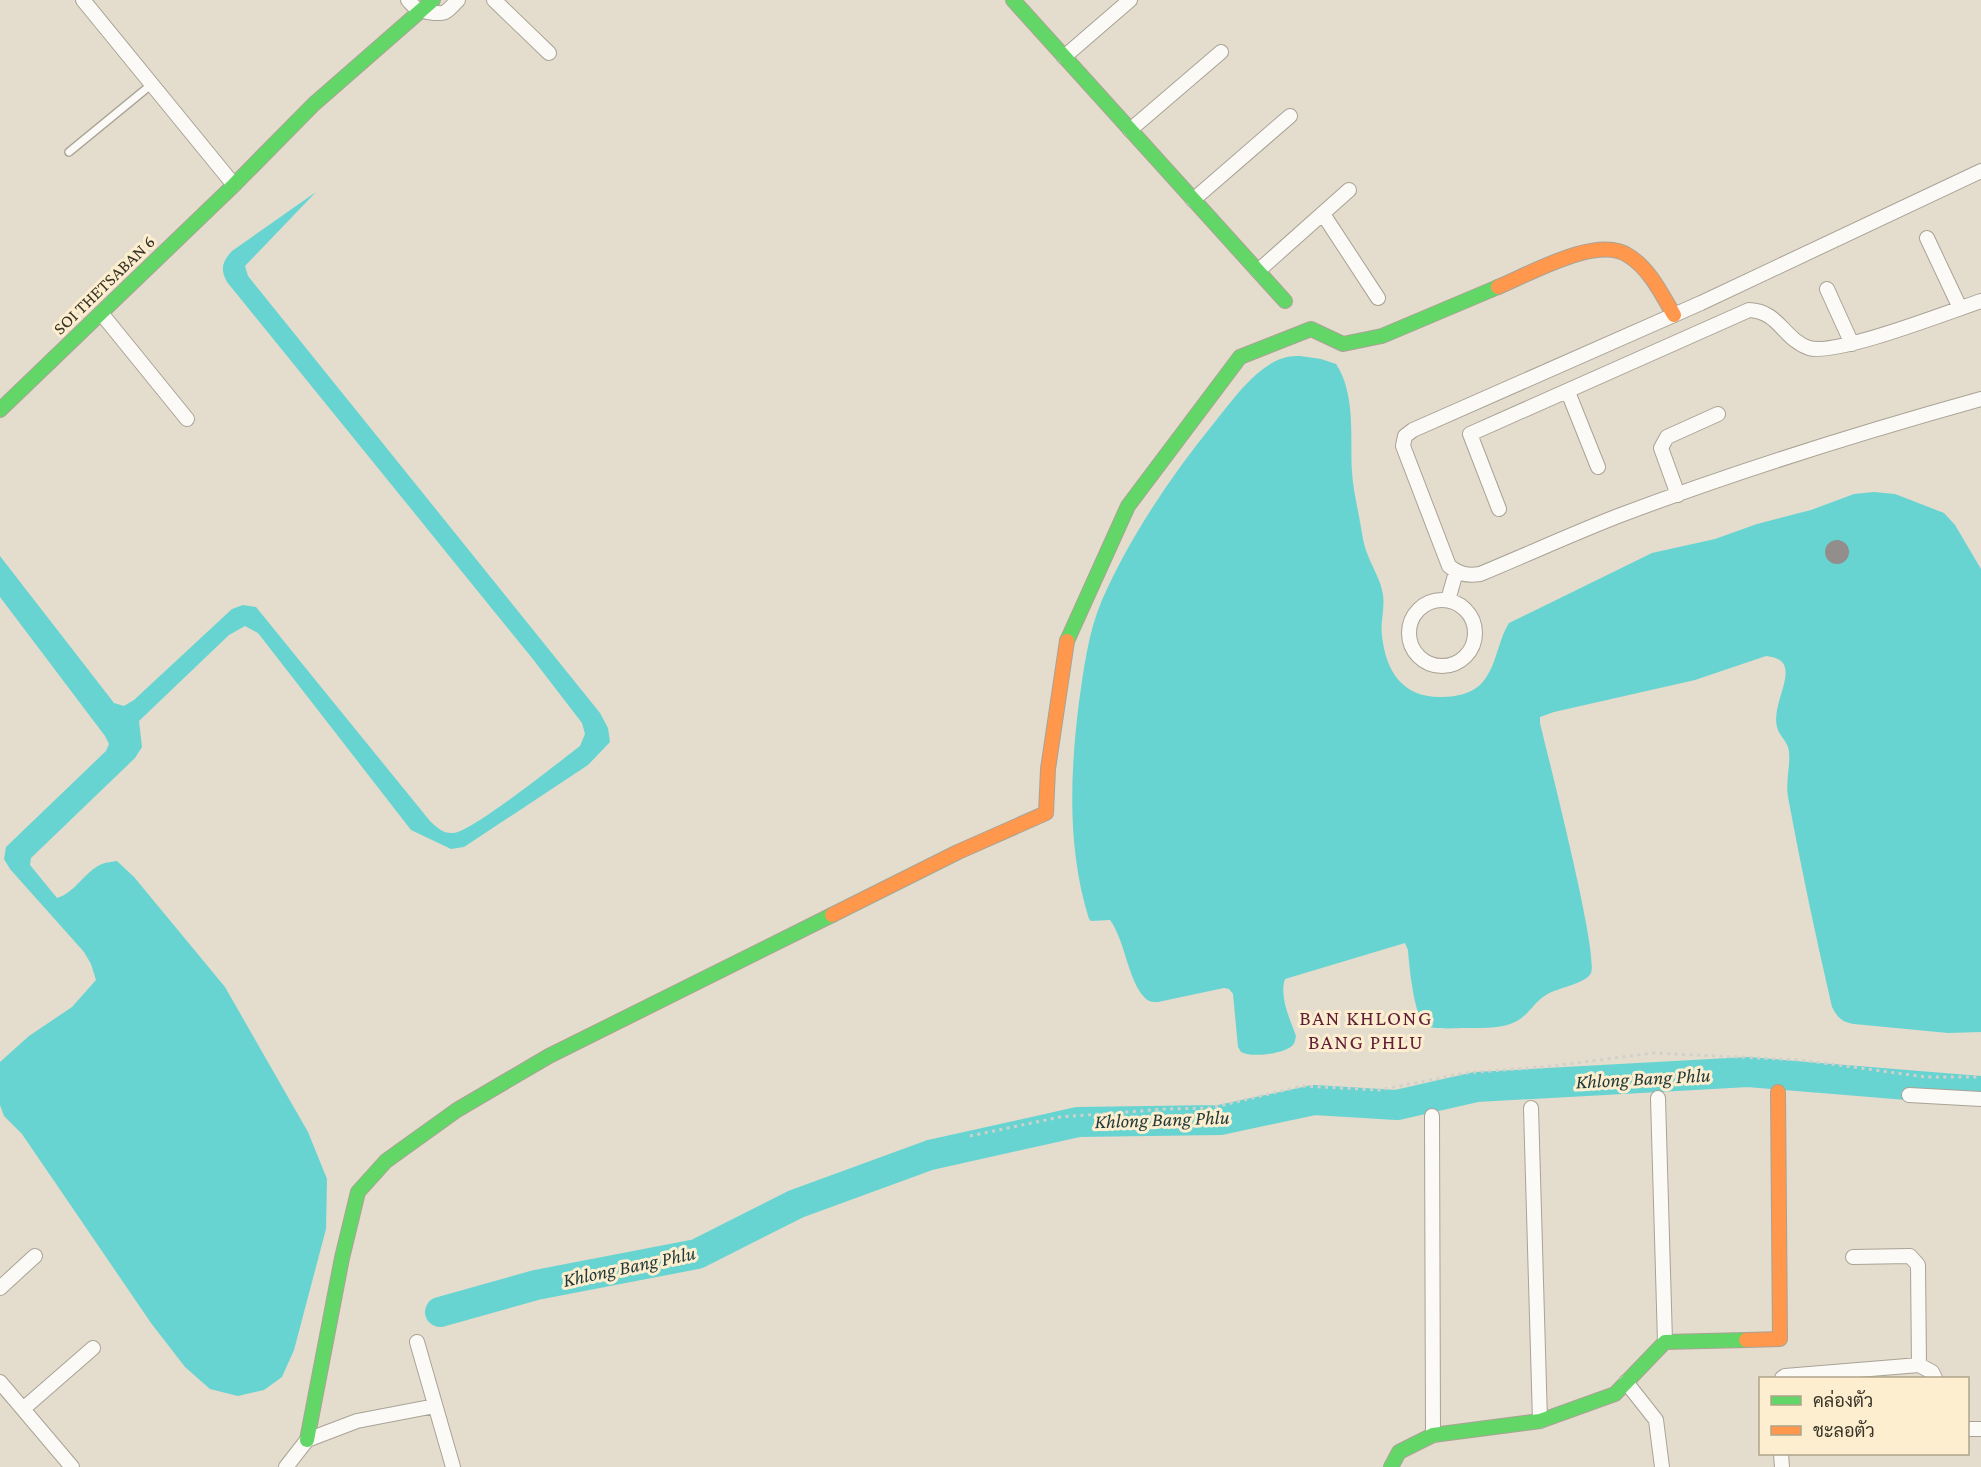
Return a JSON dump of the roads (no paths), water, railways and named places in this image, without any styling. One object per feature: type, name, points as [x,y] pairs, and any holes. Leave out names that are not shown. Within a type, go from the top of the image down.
[{"type":"street","points":[[83,0],[234,185]]},
{"type":"street","points":[[408,0],[418,12],[439,15],[447,12],[458,0]]},
{"type":"street","name":"SOI THETSABAN 6","points":[[0,410],[234,185],[314,104],[433,0]]},
{"type":"street","points":[[494,0],[549,53]]},
{"type":"street","points":[[1012,0],[1285,301]]},
{"type":"street","points":[[1064,57],[1130,0]]},
{"type":"street","points":[[1130,130],[1221,51]]},
{"type":"street","points":[[1193,200],[1290,116]]},
{"type":"street","points":[[1981,171],[1674,315],[1413,430],[1405,436],[1403,446],[1449,566],[1456,572],[1468,575],[1480,574],[1617,517],[1678,495],[1877,428],[1981,399]]},
{"type":"street","points":[[1258,271],[1349,190]]},
{"type":"street","points":[[1323,214],[1378,298]]},
{"type":"street","points":[[1927,238],[1960,308]]},
{"type":"street","points":[[286,1467],[307,1440],[342,1258],[358,1192],[386,1161],[457,1110],[549,1056],[958,852],[1046,813],[1048,769],[1068,636],[1128,506],[1240,357],[1311,329],[1343,344],[1382,336],[1579,253],[1614,249],[1635,259],[1648,274],[1674,315]]},
{"type":"street","points":[[1827,289],[1852,344]]},
{"type":"street","points":[[1499,508],[1470,435],[1749,310],[1760,310],[1771,316],[1789,336],[1812,349],[1827,350],[1852,344],[1981,301]]},
{"type":"street","points":[[101,313],[187,419]]},
{"type":"street","points":[[1568,392],[1598,467]]},
{"type":"street","points":[[1678,495],[1660,448],[1667,437],[1718,414]]},
{"type":"street","points":[[1448,600],[1456,572]]},
{"type":"street","points":[[1448,600],[1465,609],[1471,617],[1474,626],[1473,644],[1469,653],[1454,664],[1435,666],[1426,662],[1413,649],[1409,640],[1410,622],[1415,613],[1430,602],[1448,600]]},
{"type":"street","points":[[1391,1467],[1399,1452],[1433,1435],[1540,1421],[1615,1394],[1665,1342],[1780,1339],[1778,1092]]},
{"type":"street","points":[[1910,1095],[1981,1100]]},
{"type":"street","points":[[1658,1098],[1665,1342]]},
{"type":"street","points":[[1531,1108],[1540,1421]]},
{"type":"street","points":[[1432,1116],[1433,1435]]},
{"type":"street","points":[[0,1288],[35,1256]]},
{"type":"street","points":[[1853,1257],[1910,1256],[1918,1265],[1920,1277],[1919,1365]]},
{"type":"street","points":[[417,1342],[453,1467]]},
{"type":"street","points":[[24,1409],[93,1348]]},
{"type":"street","points":[[1784,1377],[1919,1365],[1932,1372],[1934,1377]]},
{"type":"street","points":[[0,1382],[72,1467]]},
{"type":"street","points":[[1626,1382],[1656,1420],[1662,1467]]},
{"type":"street","points":[[307,1440],[357,1421],[435,1407]]},
{"type":"lane","points":[[69,152],[152,84]]},
{"type":"water","points":[[316,192],[245,266],[248,276],[600,713],[608,728],[610,742],[588,765],[464,847],[451,849],[411,830],[258,633],[245,626],[229,635],[139,721],[142,747],[135,758],[31,858],[30,865],[57,898],[69,892],[96,867],[104,863],[117,861],[134,877],[225,987],[308,1132],[327,1179],[326,1229],[294,1350],[282,1377],[264,1390],[238,1396],[210,1389],[185,1367],[151,1323],[22,1134],[4,1116],[0,1105],[0,1062],[29,1036],[72,1007],[96,980],[84,952],[10,869],[4,859],[6,847],[106,751],[109,744],[0,597],[0,556],[114,703],[124,706],[134,700],[232,609],[243,605],[256,607],[430,821],[447,833],[464,829],[497,809],[580,746],[585,734],[582,723],[532,658],[227,282],[223,266],[232,251]]},
{"type":"water","points":[[1300,356],[1336,364],[1347,389],[1351,416],[1355,497],[1366,549],[1382,589],[1384,649],[1392,671],[1399,680],[1407,688],[1428,696],[1457,696],[1476,688],[1490,671],[1509,623],[1652,553],[1715,539],[1757,524],[1811,510],[1854,494],[1874,492],[1895,494],[1944,513],[1955,525],[1981,569],[1981,1032],[1948,1033],[1854,1024],[1843,1021],[1834,1011],[1814,929],[1788,797],[1788,747],[1777,727],[1776,716],[1786,673],[1784,665],[1778,659],[1766,656],[1695,680],[1540,717],[1588,931],[1591,973],[1577,983],[1546,995],[1515,1022],[1504,1026],[1484,1028],[1439,1028],[1425,1025],[1415,1001],[1405,943],[1285,979],[1284,1000],[1296,1036],[1293,1045],[1275,1053],[1252,1055],[1241,1052],[1238,1047],[1233,994],[1229,989],[1224,988],[1158,1002],[1151,1002],[1145,998],[1134,981],[1110,920],[1091,921],[1089,919],[1077,865],[1072,784],[1079,702],[1090,638],[1097,612],[1125,553],[1152,508],[1182,465],[1246,384],[1276,361]]},
{"type":"waterway","name":"Khlong Bang Phlu","points":[[440,1312],[536,1285],[697,1254],[796,1204],[930,1155],[1078,1122],[1220,1120],[1314,1100],[1397,1105],[1476,1087],[1748,1072],[1981,1091]]},
{"type":"district","name":"BAN KHLONG BANG PHLU","points":[[1366,1030]]}]
